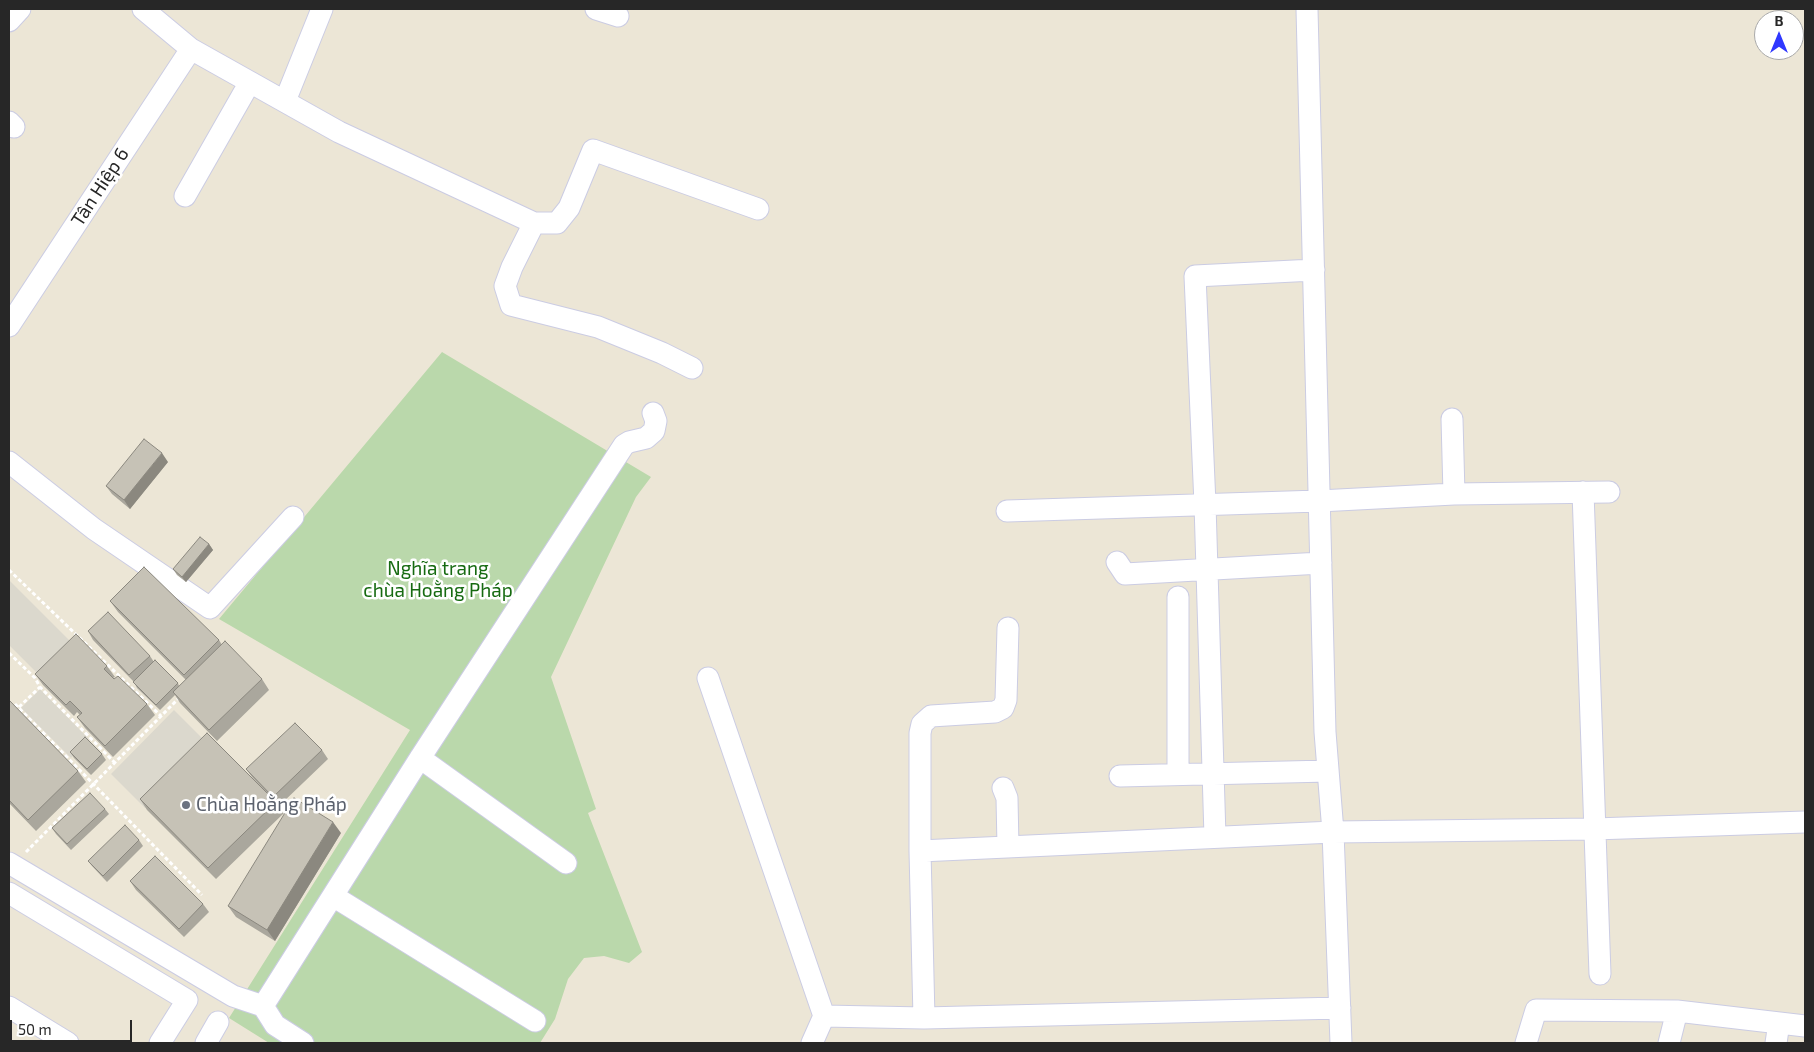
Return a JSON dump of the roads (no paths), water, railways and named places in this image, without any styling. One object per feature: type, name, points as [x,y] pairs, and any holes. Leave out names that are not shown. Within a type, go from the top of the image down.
[{"type":"street","points":[[9,21],[20,9]]},
{"type":"street","points":[[142,9],[191,49],[339,132],[534,224],[557,224],[569,208],[593,150],[758,209]]},
{"type":"street","points":[[285,101],[322,9]]},
{"type":"street","points":[[596,9],[618,16]]},
{"type":"street","points":[[1308,9],[1325,732],[1333,832],[1341,1043]]},
{"type":"street","name":"Tân Hiệp 6","points":[[9,326],[191,49]]},
{"type":"street","points":[[186,196],[250,82]]},
{"type":"street","points":[[534,224],[512,267],[505,286],[511,305],[598,327],[692,368]]},
{"type":"street","points":[[1215,837],[1205,504],[1195,276],[1314,270]]},
{"type":"street","points":[[263,1006],[420,758],[624,445],[628,442],[646,438],[654,431],[656,421],[653,413]]},
{"type":"street","points":[[1452,419],[1454,494]]},
{"type":"street","points":[[9,462],[94,529],[210,608],[293,517]]},
{"type":"street","points":[[1583,492],[1600,974]]},
{"type":"street","points":[[1007,511],[1320,501],[1454,494],[1609,492]]},
{"type":"street","points":[[1117,562],[1125,574],[1321,563]]},
{"type":"street","points":[[1178,597],[1178,774]]},
{"type":"street","points":[[924,1018],[920,851],[920,733],[922,724],[931,716],[995,712],[1003,708],[1006,700],[1008,628]]},
{"type":"street","points":[[708,678],[824,1016],[812,1043]]},
{"type":"street","points":[[420,758],[566,862]]},
{"type":"street","points":[[1120,776],[1328,771]]},
{"type":"street","points":[[1003,788],[1007,798],[1008,847]]},
{"type":"street","points":[[920,851],[1333,832],[1594,830],[1805,822]]},
{"type":"street","points":[[11,864],[233,996],[263,1006],[274,1025],[303,1043]]},
{"type":"street","points":[[9,894],[187,1000],[160,1043]]},
{"type":"street","points":[[333,896],[535,1021]]},
{"type":"street","points":[[9,1006],[68,1043]]},
{"type":"street","points":[[824,1016],[924,1018],[1340,1008]]},
{"type":"street","points":[[1526,1043],[1536,1010],[1677,1011],[1778,1033],[1805,1026]]},
{"type":"street","points":[[1669,1043],[1677,1011]]},
{"type":"street","points":[[206,1043],[218,1022]]},
{"type":"place","name":"Chùa Hoằng Pháp","points":[[186,805]]},
{"type":"park label","name":"Nghĩa trang chùa Hoằng Pháp","points":[[438,580]]}]
